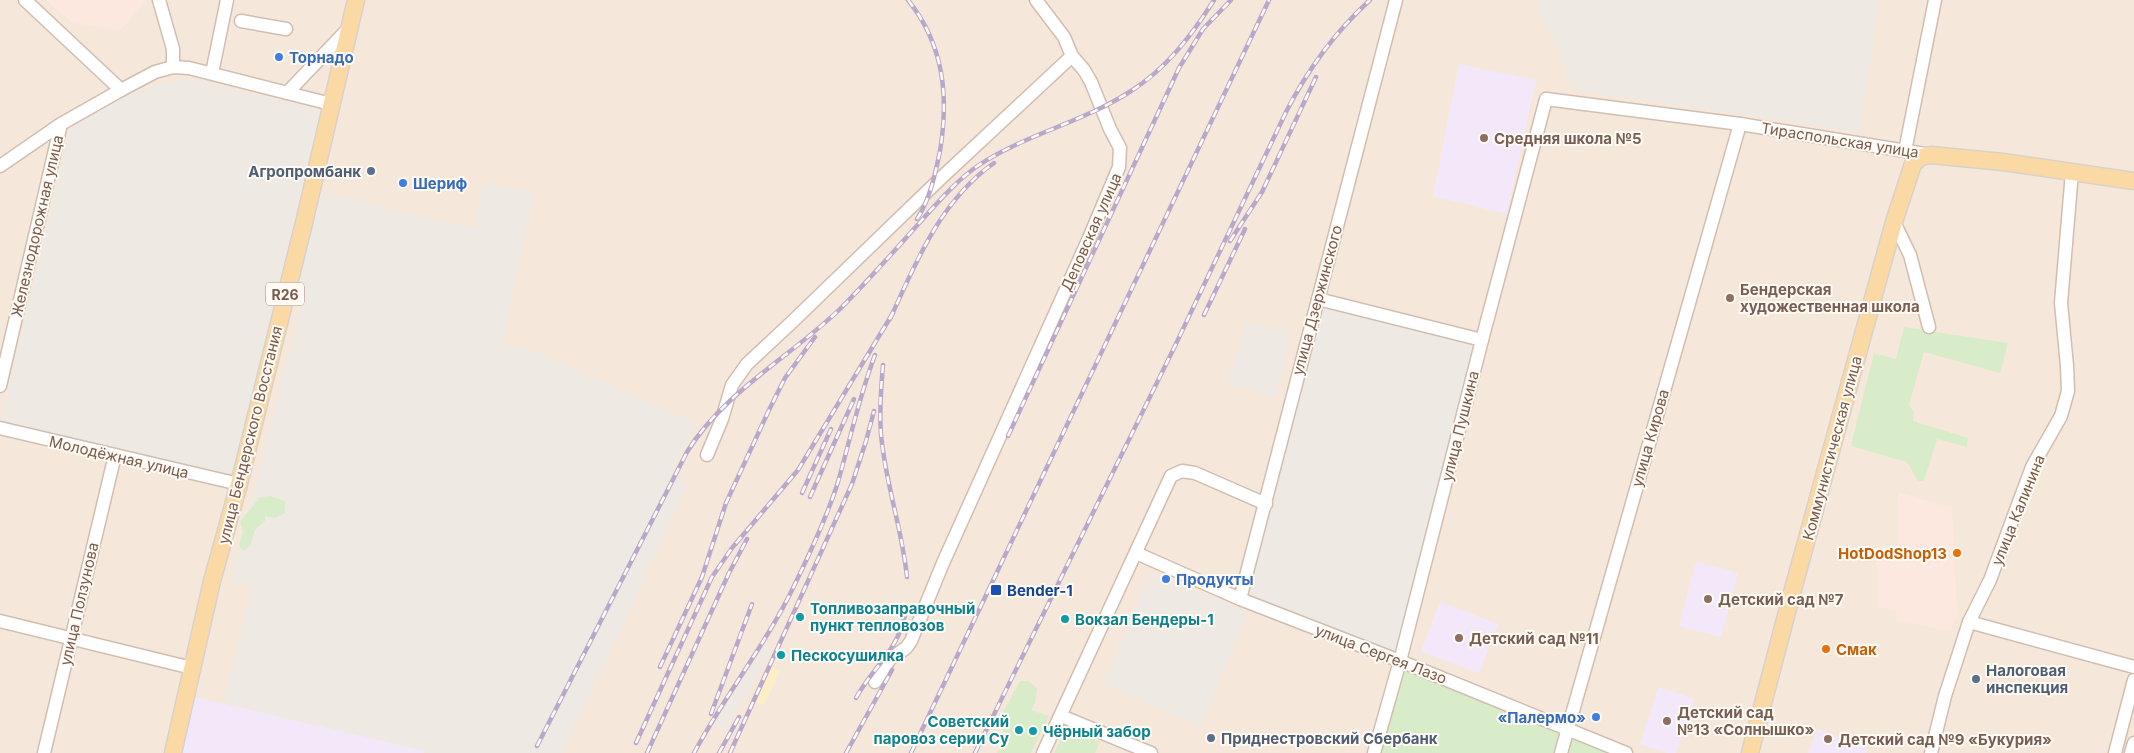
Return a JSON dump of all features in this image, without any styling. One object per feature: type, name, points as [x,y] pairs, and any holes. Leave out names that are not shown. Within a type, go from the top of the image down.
[{"type":"main road","name":"улица Бендерского Восстания","points":[[173,753],[213,575],[239,484],[312,190],[356,0]]},
{"type":"main road","name":"Тираспольская улица","points":[[1931,155],[2134,181]]},
{"type":"main road","name":"Коммунистическая улица","points":[[1750,753],[1894,222],[1913,164],[1921,157],[1931,155]]},
{"type":"street","points":[[25,0],[121,90]]},
{"type":"street","points":[[159,0],[173,49],[172,67]]},
{"type":"street","points":[[212,74],[227,0]]},
{"type":"street","name":"Деповская улица","points":[[875,682],[890,659],[906,648],[911,641],[943,563],[1090,238],[1119,167],[1120,148],[1107,122],[1092,82],[1072,56],[1064,37],[1036,0]]},
{"type":"street","name":"улица Дзержинского","points":[[1240,599],[1396,0]]},
{"type":"street","points":[[1905,150],[1934,0]]},
{"type":"street","points":[[242,21],[286,29]]},
{"type":"street","points":[[287,93],[349,28]]},
{"type":"street","points":[[707,455],[722,419],[734,378],[940,179],[1072,56]]},
{"type":"street","points":[[0,166],[61,124],[155,72],[172,67],[189,68],[331,104]]},
{"type":"street","name":"Тираспольская улица","points":[[1546,99],[1740,124],[1931,155]]},
{"type":"street","name":"улица Пушкина","points":[[1374,753],[1400,661],[1546,99]]},
{"type":"street","name":"Железнодорожная улица","points":[[0,386],[61,124]]},
{"type":"street","name":"улица Кирова","points":[[1561,753],[1740,124]]},
{"type":"street","name":"улица Калинина","points":[[1931,753],[1945,696],[1969,622],[1990,580],[2032,467],[2061,416],[2068,391],[2061,303],[2072,172]]},
{"type":"street","points":[[1894,222],[1913,264],[1929,327]]},
{"type":"street","points":[[1318,298],[1482,340]]},
{"type":"street","name":"Молодёжная улица","points":[[0,428],[239,484]]},
{"type":"street","name":"улица Ползунова","points":[[44,753],[115,456]]},
{"type":"street","points":[[1043,753],[1168,481],[1176,473],[1187,471],[1266,504]]},
{"type":"street","name":"улица Сергея Лазо","points":[[1136,553],[1240,599],[1400,661],[1626,753]]},
{"type":"street","points":[[0,622],[192,668]]},
{"type":"street","points":[[1969,622],[2042,640],[2134,667]]},
{"type":"street","points":[[2115,753],[2134,680]]},
{"type":"street","points":[[1061,716],[1151,753]]},
{"type":"street","points":[[2132,753],[2134,744]]},
{"type":"shaded area","points":[[0,0],[2134,0],[2134,753],[0,753]]},
{"type":"shaded area","points":[[46,0],[148,0],[120,30],[73,23]]},
{"type":"shaded area","points":[[1538,0],[1879,0],[1860,132],[1573,90],[1560,54],[1537,10]]},
{"type":"shaded area","name":"Средняя школа №5","points":[[1459,64],[1536,80],[1507,214],[1433,196]]},
{"type":"shaded area","points":[[187,78],[320,111],[232,478],[1,421],[70,129],[89,115],[145,87]]},
{"type":"shaded area","points":[[484,182],[534,193],[503,342],[534,351],[697,423],[670,473],[688,483],[562,753],[427,753],[223,703],[252,587],[230,582],[304,292],[287,287],[312,190],[474,229]]},
{"type":"shaded area","points":[[1318,299],[1482,340],[1400,661],[1240,599]]},
{"type":"shaded area","points":[[1247,321],[1292,333],[1275,398],[1227,383]]},
{"type":"shaded area","points":[[1898,492],[1952,508],[1957,614],[1951,631],[1895,620],[1896,611],[1878,607],[1877,554],[1899,551]]},
{"type":"shaded area","name":"Детский сад №7","points":[[1696,562],[1738,573],[1721,637],[1679,626]]},
{"type":"shaded area","points":[[1151,572],[1248,612],[1201,726],[1103,685]]},
{"type":"shaded area","name":"Детский сад №11","points":[[1440,602],[1498,624],[1479,673],[1421,651]]},
{"type":"shaded area","points":[[766,643],[773,647],[726,731],[714,724]]},
{"type":"shaded area","name":"Детский сад №13 «Солнышко»","points":[[1659,687],[1694,699],[1676,753],[1667,753],[1640,744]]},
{"type":"shaded area","points":[[195,697],[424,751],[424,753],[181,753]]},
{"type":"shaded area","name":"Детский сад №9 «Букурия»","points":[[1817,729],[1868,749],[1866,753],[1808,753]]},
{"type":"green space","points":[[1904,327],[2008,343],[2000,373],[1924,352],[1909,405],[1914,412],[1913,421],[1968,438],[1967,447],[1937,439],[1924,481],[1918,481],[1907,462],[1851,446],[1874,353],[1896,359]]},
{"type":"green space","points":[[271,496],[285,501],[285,513],[275,518],[265,516],[265,521],[255,530],[250,546],[242,550],[239,544],[243,533],[240,522],[260,497]]},
{"type":"green space","points":[[1410,670],[1562,733],[1558,753],[1378,753],[1401,675],[1404,671]]},
{"type":"green space","points":[[1020,681],[1028,681],[1037,688],[1035,703],[1031,710],[1049,716],[1031,753],[997,753],[1010,736],[998,727],[999,720]]},
{"type":"green space","points":[[1067,726],[1100,742],[1095,753],[1054,753]]},
{"type":"green space","points":[[1568,729],[1626,753],[1561,753]]},
{"type":"sand","points":[[772,667],[780,671],[764,705],[756,702]]},
{"type":"railway","points":[[908,0],[920,17],[936,53],[941,72],[944,111],[943,131],[934,178],[929,195],[917,219]]},
{"type":"railway","points":[[537,746],[687,452],[719,411],[738,393],[840,309],[963,177],[997,154],[1113,102],[1144,82],[1167,62],[1197,26],[1214,0]]},
{"type":"railway","points":[[1008,436],[1179,68],[1203,29],[1231,0]]},
{"type":"railway","points":[[911,753],[1269,0]]},
{"type":"railway","points":[[975,753],[1174,348],[1286,112],[1303,81],[1323,52],[1345,25],[1370,0]]},
{"type":"railway","points":[[1230,241],[1262,192],[1316,77]]},
{"type":"railway","points":[[890,319],[920,254],[945,214],[975,178],[994,163]]},
{"type":"railway","points":[[1204,315],[1245,229]]},
{"type":"railway","points":[[636,743],[712,577],[732,548],[798,470],[893,313]]},
{"type":"railway","points":[[660,667],[702,577],[726,503],[769,410],[785,378],[815,337]]},
{"type":"railway","points":[[694,753],[772,627],[813,546],[838,482],[859,403],[875,355]]},
{"type":"railway","points":[[883,365],[880,408],[883,452],[907,577]]},
{"type":"railway","points":[[810,497],[854,399]]},
{"type":"railway","points":[[730,753],[852,484],[874,411]]},
{"type":"railway","points":[[802,493],[831,429]]},
{"type":"railway","points":[[647,753],[729,573],[747,539]]},
{"type":"railway","points":[[711,714],[752,604]]},
{"type":"railway","points":[[856,698],[896,639],[905,615]]},
{"type":"railway","points":[[846,753],[892,670]]},
{"type":"railway","points":[[719,753],[739,717]]},
{"type":"place","name":"Торнадо","points":[[279,57]]},
{"type":"place","name":"Средняя школа №5","points":[[1484,138]]},
{"type":"place","name":"Агропромбанк","points":[[371,171]]},
{"type":"place","name":"Шериф","points":[[403,183]]},
{"type":"place","name":"Бендерская художественная школа","points":[[1730,298]]},
{"type":"place","name":"HotDodShop13","points":[[1957,553]]},
{"type":"place","name":"Продукты","points":[[1166,579]]},
{"type":"place","name":"Bender-1","points":[[996,590]]},
{"type":"place","name":"Детский сад №7","points":[[1708,599]]},
{"type":"place","name":"Топливозаправочный пункт тепловозов","points":[[800,617]]},
{"type":"place","name":"Вокзал Бендеры-1","points":[[1065,619]]},
{"type":"place","name":"Детский сад №11","points":[[1459,638]]},
{"type":"place","name":"Смак","points":[[1826,649]]},
{"type":"place","name":"Пескосушилка","points":[[781,655]]},
{"type":"place","name":"Налоговая инспекция","points":[[1976,679]]},
{"type":"place","name":"«Палермо»","points":[[1596,717]]},
{"type":"place","name":"Детский сад №13 «Солнышко»","points":[[1667,721]]},
{"type":"place","name":"Советский паровоз серии Су","points":[[1019,730]]},
{"type":"place","name":"Чёрный забор","points":[[1033,731]]},
{"type":"place","name":"Приднестровский Сбербанк","points":[[1211,738]]},
{"type":"place","name":"Детский сад №9 «Букурия»","points":[[1828,739]]}]
